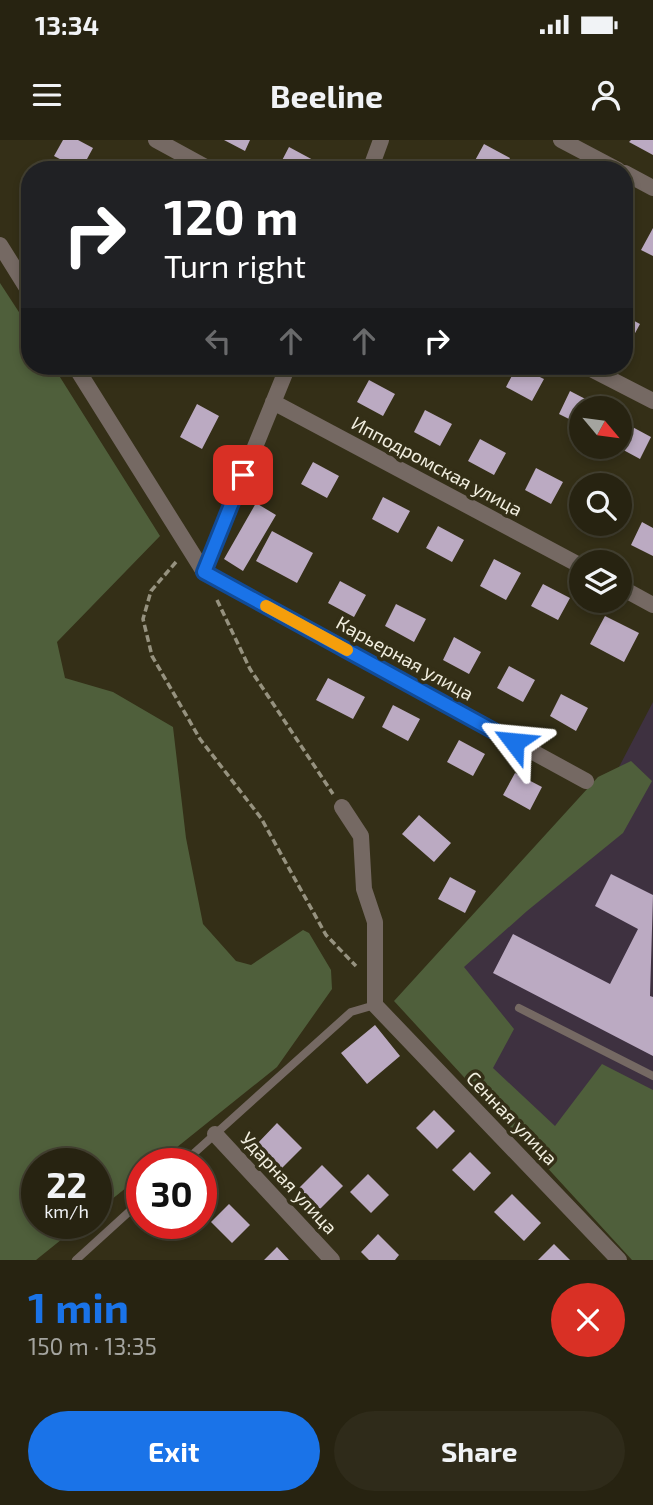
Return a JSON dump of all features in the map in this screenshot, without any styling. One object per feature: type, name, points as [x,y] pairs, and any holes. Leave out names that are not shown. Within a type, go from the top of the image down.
[{"type":"street","points":[[156,140],[194,161]]},
{"type":"street","points":[[373,161],[381,140]]},
{"type":"street","points":[[562,140],[601,161]]},
{"type":"street","points":[[633,177],[653,188]]},
{"type":"street","points":[[0,245],[21,279]]},
{"type":"street","points":[[81,375],[204,572]]},
{"type":"street","points":[[204,572],[284,375]]},
{"type":"street","points":[[602,375],[653,401]]},
{"type":"street","name":"Ипподромская улица","points":[[273,402],[569,560]]},
{"type":"street","name":"Карьерная улица","points":[[204,572],[586,781]]},
{"type":"street","points":[[632,594],[653,605]]},
{"type":"street","points":[[342,807],[361,836],[364,889],[374,922],[375,1005]]},
{"type":"street","name":"Сенная улица","points":[[375,1005],[619,1260]]},
{"type":"street","name":"Ударная улица","points":[[215,1134],[332,1260]]},
{"type":"lane","points":[[200,1148],[351,1012],[375,1005]]},
{"type":"lane","points":[[519,1008],[653,1076]]},
{"type":"lane","points":[[76,1260],[126,1215]]},
{"type":"path","points":[[189,547],[151,591],[143,619],[152,656],[200,739],[261,818],[326,935],[375,985]]},
{"type":"path","points":[[204,572],[250,669],[342,807]]},
{"type":"shaded area","points":[[653,702],[653,1260],[405,990],[608,788]]},
{"type":"green space","points":[[0,283],[21,315],[21,375],[59,375],[160,536],[57,642],[65,678],[113,692],[173,727],[186,838],[203,924],[236,961],[251,965],[303,930],[309,933],[331,970],[332,989],[277,1067],[176,1148],[126,1148],[126,1188],[112,1199],[112,1148],[21,1148],[21,1239],[62,1239],[36,1260],[0,1260]]},
{"type":"green space","points":[[631,761],[652,781],[623,833],[527,911],[464,967],[514,1029],[493,1068],[555,1126],[602,1064],[653,1090],[653,1260],[632,1260],[394,1001],[598,777]]},
{"type":"building","points":[[63,140],[78,140],[93,148],[86,161],[64,161],[54,156]]},
{"type":"building","points":[[224,140],[250,140],[245,151]]},
{"type":"building","points":[[653,140],[653,155],[629,142]]},
{"type":"building","points":[[484,144],[510,158],[508,161],[475,161]]},
{"type":"building","points":[[289,147],[315,161],[282,161]]},
{"type":"building","points":[[653,228],[653,256],[641,250]]},
{"type":"building","points":[[633,320],[640,324],[633,337]]},
{"type":"building","points":[[512,375],[536,375],[544,379],[532,401],[506,387]]},
{"type":"building","points":[[369,380],[395,394],[383,416],[357,402]]},
{"type":"building","points":[[570,391],[580,396],[569,396],[569,419],[559,414]]},
{"type":"building","points":[[197,404],[219,416],[202,449],[180,437]]},
{"type":"building","points":[[425,410],[452,424],[440,446],[414,432]]},
{"type":"building","points":[[632,427],[651,437],[640,459],[632,455]]},
{"type":"building","points":[[480,439],[506,453],[494,475],[468,461]]},
{"type":"building","points":[[313,462],[339,476],[327,498],[301,484]]},
{"type":"building","points":[[536,468],[563,482],[551,504],[525,490]]},
{"type":"building","points":[[383,497],[410,511],[398,533],[372,519]]},
{"type":"building","points":[[256,503],[276,515],[243,571],[224,559]]},
{"type":"building","points":[[642,522],[653,528],[653,556],[631,545]]},
{"type":"building","points":[[438,526],[464,540],[452,562],[426,548]]},
{"type":"building","points":[[272,531],[313,553],[297,583],[256,561]]},
{"type":"building","points":[[494,559],[521,573],[506,600],[480,586]]},
{"type":"building","points":[[340,581],[366,595],[354,617],[328,603]]},
{"type":"building","points":[[543,584],[569,597],[558,620],[531,606]]},
{"type":"building","points":[[396,604],[426,619],[414,642],[385,626]]},
{"type":"building","points":[[605,616],[639,633],[624,662],[590,644]]},
{"type":"building","points":[[454,637],[481,652],[469,674],[443,660]]},
{"type":"building","points":[[509,666],[535,680],[523,702],[497,688]]},
{"type":"building","points":[[328,678],[365,697],[353,719],[316,700]]},
{"type":"building","points":[[561,694],[588,708],[576,731],[550,716]]},
{"type":"building","points":[[393,705],[420,719],[408,741],[382,727]]},
{"type":"building","points":[[459,740],[485,754],[473,776],[447,762]]},
{"type":"building","points":[[515,773],[542,787],[530,810],[503,795]]},
{"type":"building","points":[[419,815],[451,843],[434,862],[402,834]]},
{"type":"building","points":[[611,874],[653,895],[650,996],[653,997],[653,1056],[493,973],[513,934],[610,984],[638,929],[595,906]]},
{"type":"building","points":[[450,877],[476,891],[465,913],[438,899]]},
{"type":"building","points":[[375,1025],[400,1056],[367,1084],[341,1053]]},
{"type":"building","points":[[434,1110],[455,1131],[437,1149],[416,1128]]},
{"type":"building","points":[[277,1123],[302,1148],[281,1169],[256,1145]]},
{"type":"building","points":[[470,1152],[491,1173],[474,1191],[452,1170]]},
{"type":"building","points":[[322,1165],[343,1186],[320,1209],[299,1188]]},
{"type":"building","points":[[368,1174],[389,1195],[371,1213],[350,1192]]},
{"type":"building","points":[[512,1194],[541,1223],[524,1241],[494,1212]]},
{"type":"building","points":[[229,1204],[250,1225],[232,1243],[217,1228],[217,1216]]},
{"type":"building","points":[[378,1234],[399,1255],[395,1260],[369,1260],[361,1252]]},
{"type":"building","points":[[554,1244],[570,1260],[538,1260]]},
{"type":"building","points":[[277,1247],[289,1260],[264,1260]]},
{"type":"slow traffic","points":[[266,606],[347,650]]},
{"type":"route","points":[[243,475],[204,572],[514,742]]}]
